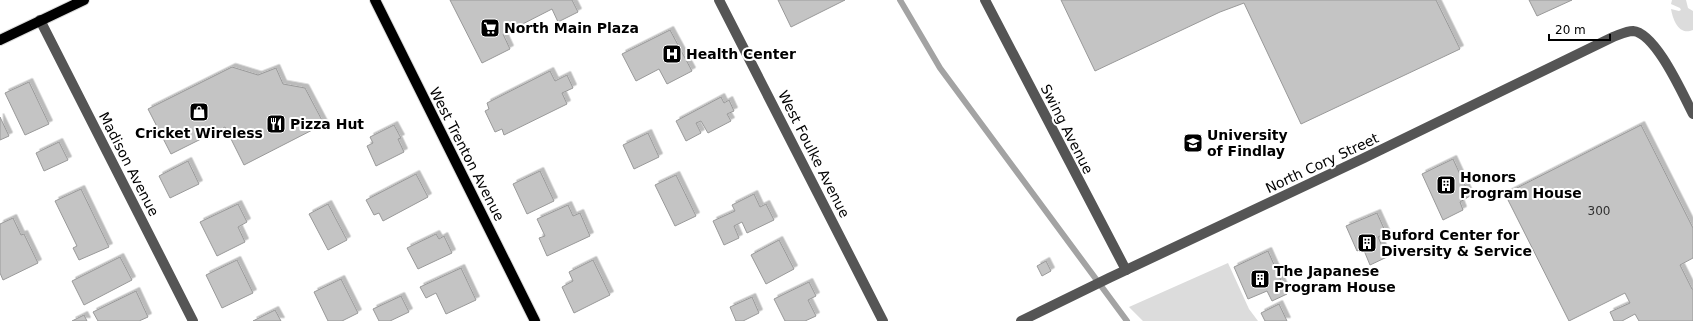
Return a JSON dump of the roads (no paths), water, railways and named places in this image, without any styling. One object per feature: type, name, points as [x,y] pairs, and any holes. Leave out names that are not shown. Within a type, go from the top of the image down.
[{"type":"main road","points":[[0,40],[84,0]]},
{"type":"main road","name":"West Trenton Avenue","points":[[375,0],[535,321]]},
{"type":"street","name":"West Foulke Avenue","points":[[719,0],[883,321]]},
{"type":"street","name":"Swing Avenue","points":[[985,0],[1126,270]]},
{"type":"street","name":"Madison Avenue","points":[[40,20],[193,321]]},
{"type":"street","name":"North Cory Street","points":[[1021,321],[1625,32],[1634,31],[1644,35],[1654,45],[1669,68],[1693,114]]},
{"type":"waterway","points":[[900,0],[940,68],[1127,321]]},
{"type":"place","name":"North Main Plaza","points":[[490,28]]},
{"type":"place","name":"Health Center","points":[[672,54]]},
{"type":"place","name":"Cricket Wireless","points":[[199,112]]},
{"type":"place","name":"Pizza Hut","points":[[276,124]]},
{"type":"place","name":"University of Findlay","points":[[1193,143]]},
{"type":"place","name":"Honors Program House","points":[[1446,185]]},
{"type":"place","name":"Buford Center for Diversity & Service","points":[[1367,243]]},
{"type":"place","name":"The Japanese Program House","points":[[1260,279]]}]
